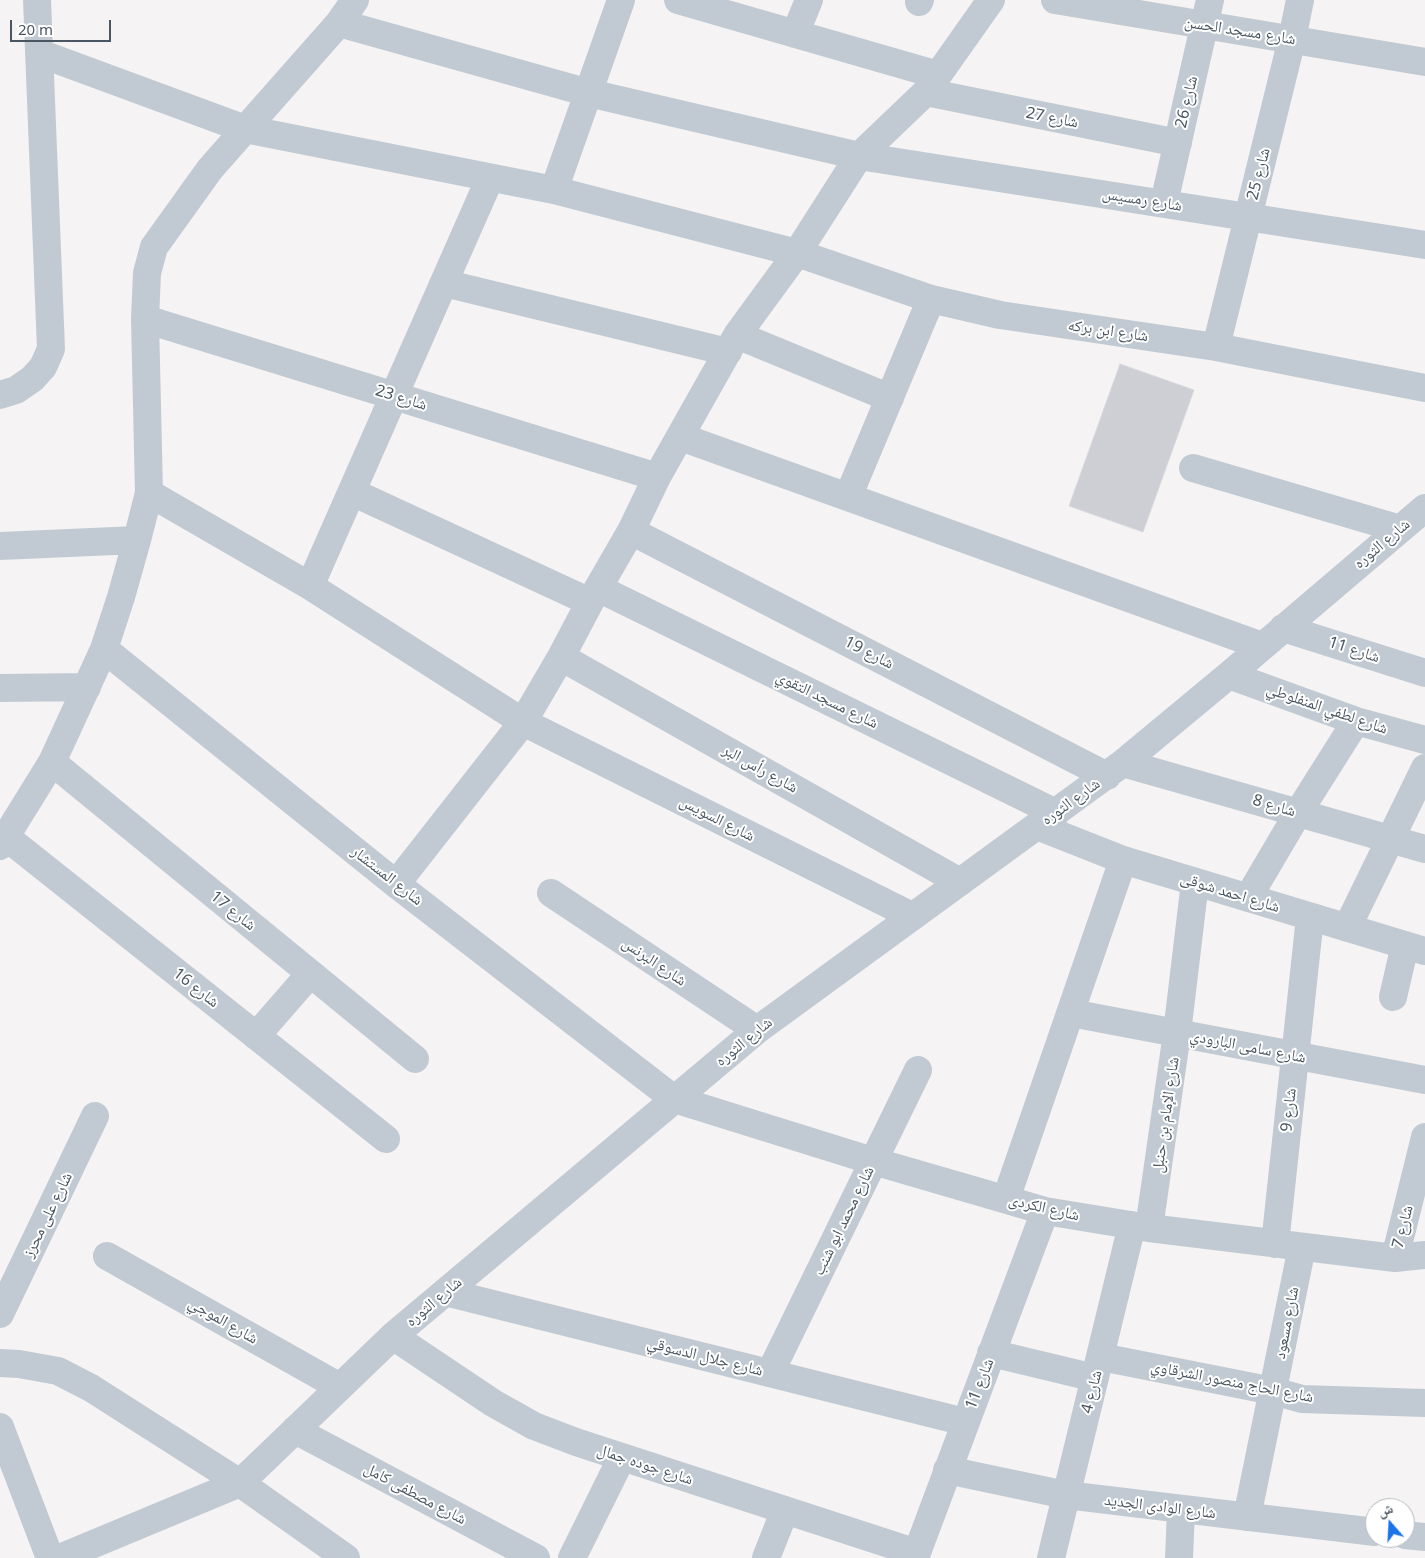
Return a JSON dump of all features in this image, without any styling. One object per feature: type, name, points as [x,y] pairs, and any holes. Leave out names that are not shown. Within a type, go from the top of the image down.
[{"type":"street","points":[[0,395],[16,390],[32,379],[43,367],[51,349],[37,0]]},
{"type":"street","points":[[3,842],[52,762],[104,649],[137,540],[148,493],[147,273],[154,246],[210,169],[338,22],[354,0]]},
{"type":"street","points":[[554,190],[621,0]]},
{"type":"street","name":"شارع 27","points":[[678,0],[795,34],[932,84],[1178,142]]},
{"type":"street","points":[[795,34],[810,0]]},
{"type":"street","points":[[396,884],[523,722],[631,531],[657,477],[732,344],[797,254],[859,156],[932,84],[991,0]]},
{"type":"street","name":"شارع مسجد الحسن","points":[[1055,0],[1207,13],[1292,39],[1425,62]]},
{"type":"street","name":"شارع 25","points":[[1216,347],[1300,0]]},
{"type":"street","name":"شارع 26","points":[[1164,204],[1207,13]]},
{"type":"street","name":"شارع رمسيس","points":[[338,22],[589,93],[859,156],[1425,245]]},
{"type":"street","name":"شارع ابن بركه","points":[[39,53],[244,129],[554,190],[797,254],[931,300],[1000,315],[1216,347],[1425,388]]},
{"type":"street","points":[[310,586],[490,178]]},
{"type":"street","points":[[444,283],[732,344],[890,398]]},
{"type":"street","points":[[848,497],[931,300]]},
{"type":"street","name":"شارع 23","points":[[146,319],[657,477]]},
{"type":"street","points":[[681,437],[1262,646]]},
{"type":"street","points":[[1193,468],[1400,529]]},
{"type":"street","name":"شارع مسجد التقوي","points":[[352,492],[594,595],[1046,819]]},
{"type":"street","name":"شارع السويس","points":[[148,493],[310,586],[523,722],[912,916]]},
{"type":"street","name":"شارع الثوره","points":[[60,1558],[240,1484],[393,1336],[757,1030],[1115,769],[1229,675],[1425,508]]},
{"type":"street","name":"شارع 19","points":[[631,531],[1115,769]]},
{"type":"street","points":[[0,546],[137,540]]},
{"type":"street","name":"شارع 11","points":[[1283,628],[1425,673]]},
{"type":"street","name":"شارع المستشار","points":[[104,649],[396,884],[674,1099]]},
{"type":"street","name":"شارع رأس البر","points":[[561,657],[960,882]]},
{"type":"street","name":"شارع لطفي المنفلوطي","points":[[1229,675],[1356,721],[1425,740]]},
{"type":"street","points":[[0,688],[86,686]]},
{"type":"street","points":[[1248,898],[1298,813],[1356,721]]},
{"type":"street","name":"شارع 17","points":[[52,762],[415,1059]]},
{"type":"street","points":[[1347,928],[1425,768]]},
{"type":"street","name":"شارع 8","points":[[1115,769],[1298,813],[1425,849]]},
{"type":"street","name":"شارع احمد شوقى","points":[[1046,819],[1123,860],[1415,948]]},
{"type":"street","name":"شارع 16","points":[[3,842],[256,1036],[386,1139]]},
{"type":"street","points":[[1006,1199],[1123,860]]},
{"type":"street","name":"شارع الإمام بن حنبل","points":[[1141,1227],[1177,1033],[1195,882]]},
{"type":"street","name":"شارع البرنس","points":[[551,893],[757,1030]]},
{"type":"street","name":"شارع 9","points":[[1275,1244],[1310,917]]},
{"type":"street","points":[[1393,997],[1415,948]]},
{"type":"street","points":[[256,1036],[310,974]]},
{"type":"street","name":"شارع سامى البارودي","points":[[1071,1013],[1425,1080]]},
{"type":"street","name":"شارع محمد ابو شنب","points":[[770,1373],[918,1070]]},
{"type":"street","name":"شارع الكردى","points":[[674,1099],[873,1161],[1045,1211],[1141,1227],[1395,1258],[1425,1255]]},
{"type":"street","name":"شارع على محرز","points":[[0,1314],[95,1116]]},
{"type":"street","name":"شارع 7","points":[[1395,1258],[1425,1137]]},
{"type":"street","name":"شارع 11","points":[[916,1556],[1045,1211]]},
{"type":"street","name":"شارع 4","points":[[1051,1558],[1098,1367],[1141,1227]]},
{"type":"street","name":"شارع مسعود","points":[[1247,1518],[1302,1247]]},
{"type":"street","name":"شارع الموجي","points":[[107,1256],[340,1387]]},
{"type":"street","name":"شارع جلال الدسوقي","points":[[445,1292],[965,1422]]},
{"type":"street","name":"شارع جوده جمال","points":[[393,1336],[493,1403],[534,1426],[576,1442],[785,1510],[916,1556]]},
{"type":"street","name":"شارع الحاج منصور الشرقاوي","points":[[991,1353],[1273,1391],[1302,1399],[1425,1403]]},
{"type":"street","points":[[0,1363],[19,1364],[58,1371],[92,1388],[240,1484],[346,1558]]},
{"type":"street","points":[[0,1428],[50,1558]]},
{"type":"street","name":"شارع مصطفى كامل","points":[[295,1430],[536,1558]]},
{"type":"street","points":[[572,1558],[622,1457]]},
{"type":"street","name":"شارع الوادى الجديد","points":[[947,1470],[1066,1495],[1365,1531]]},
{"type":"street","points":[[766,1558],[785,1510]]},
{"type":"street","points":[[1179,1558],[1181,1510]]},
{"type":"building","points":[[1120,364],[1194,390],[1143,532],[1069,506]]}]
